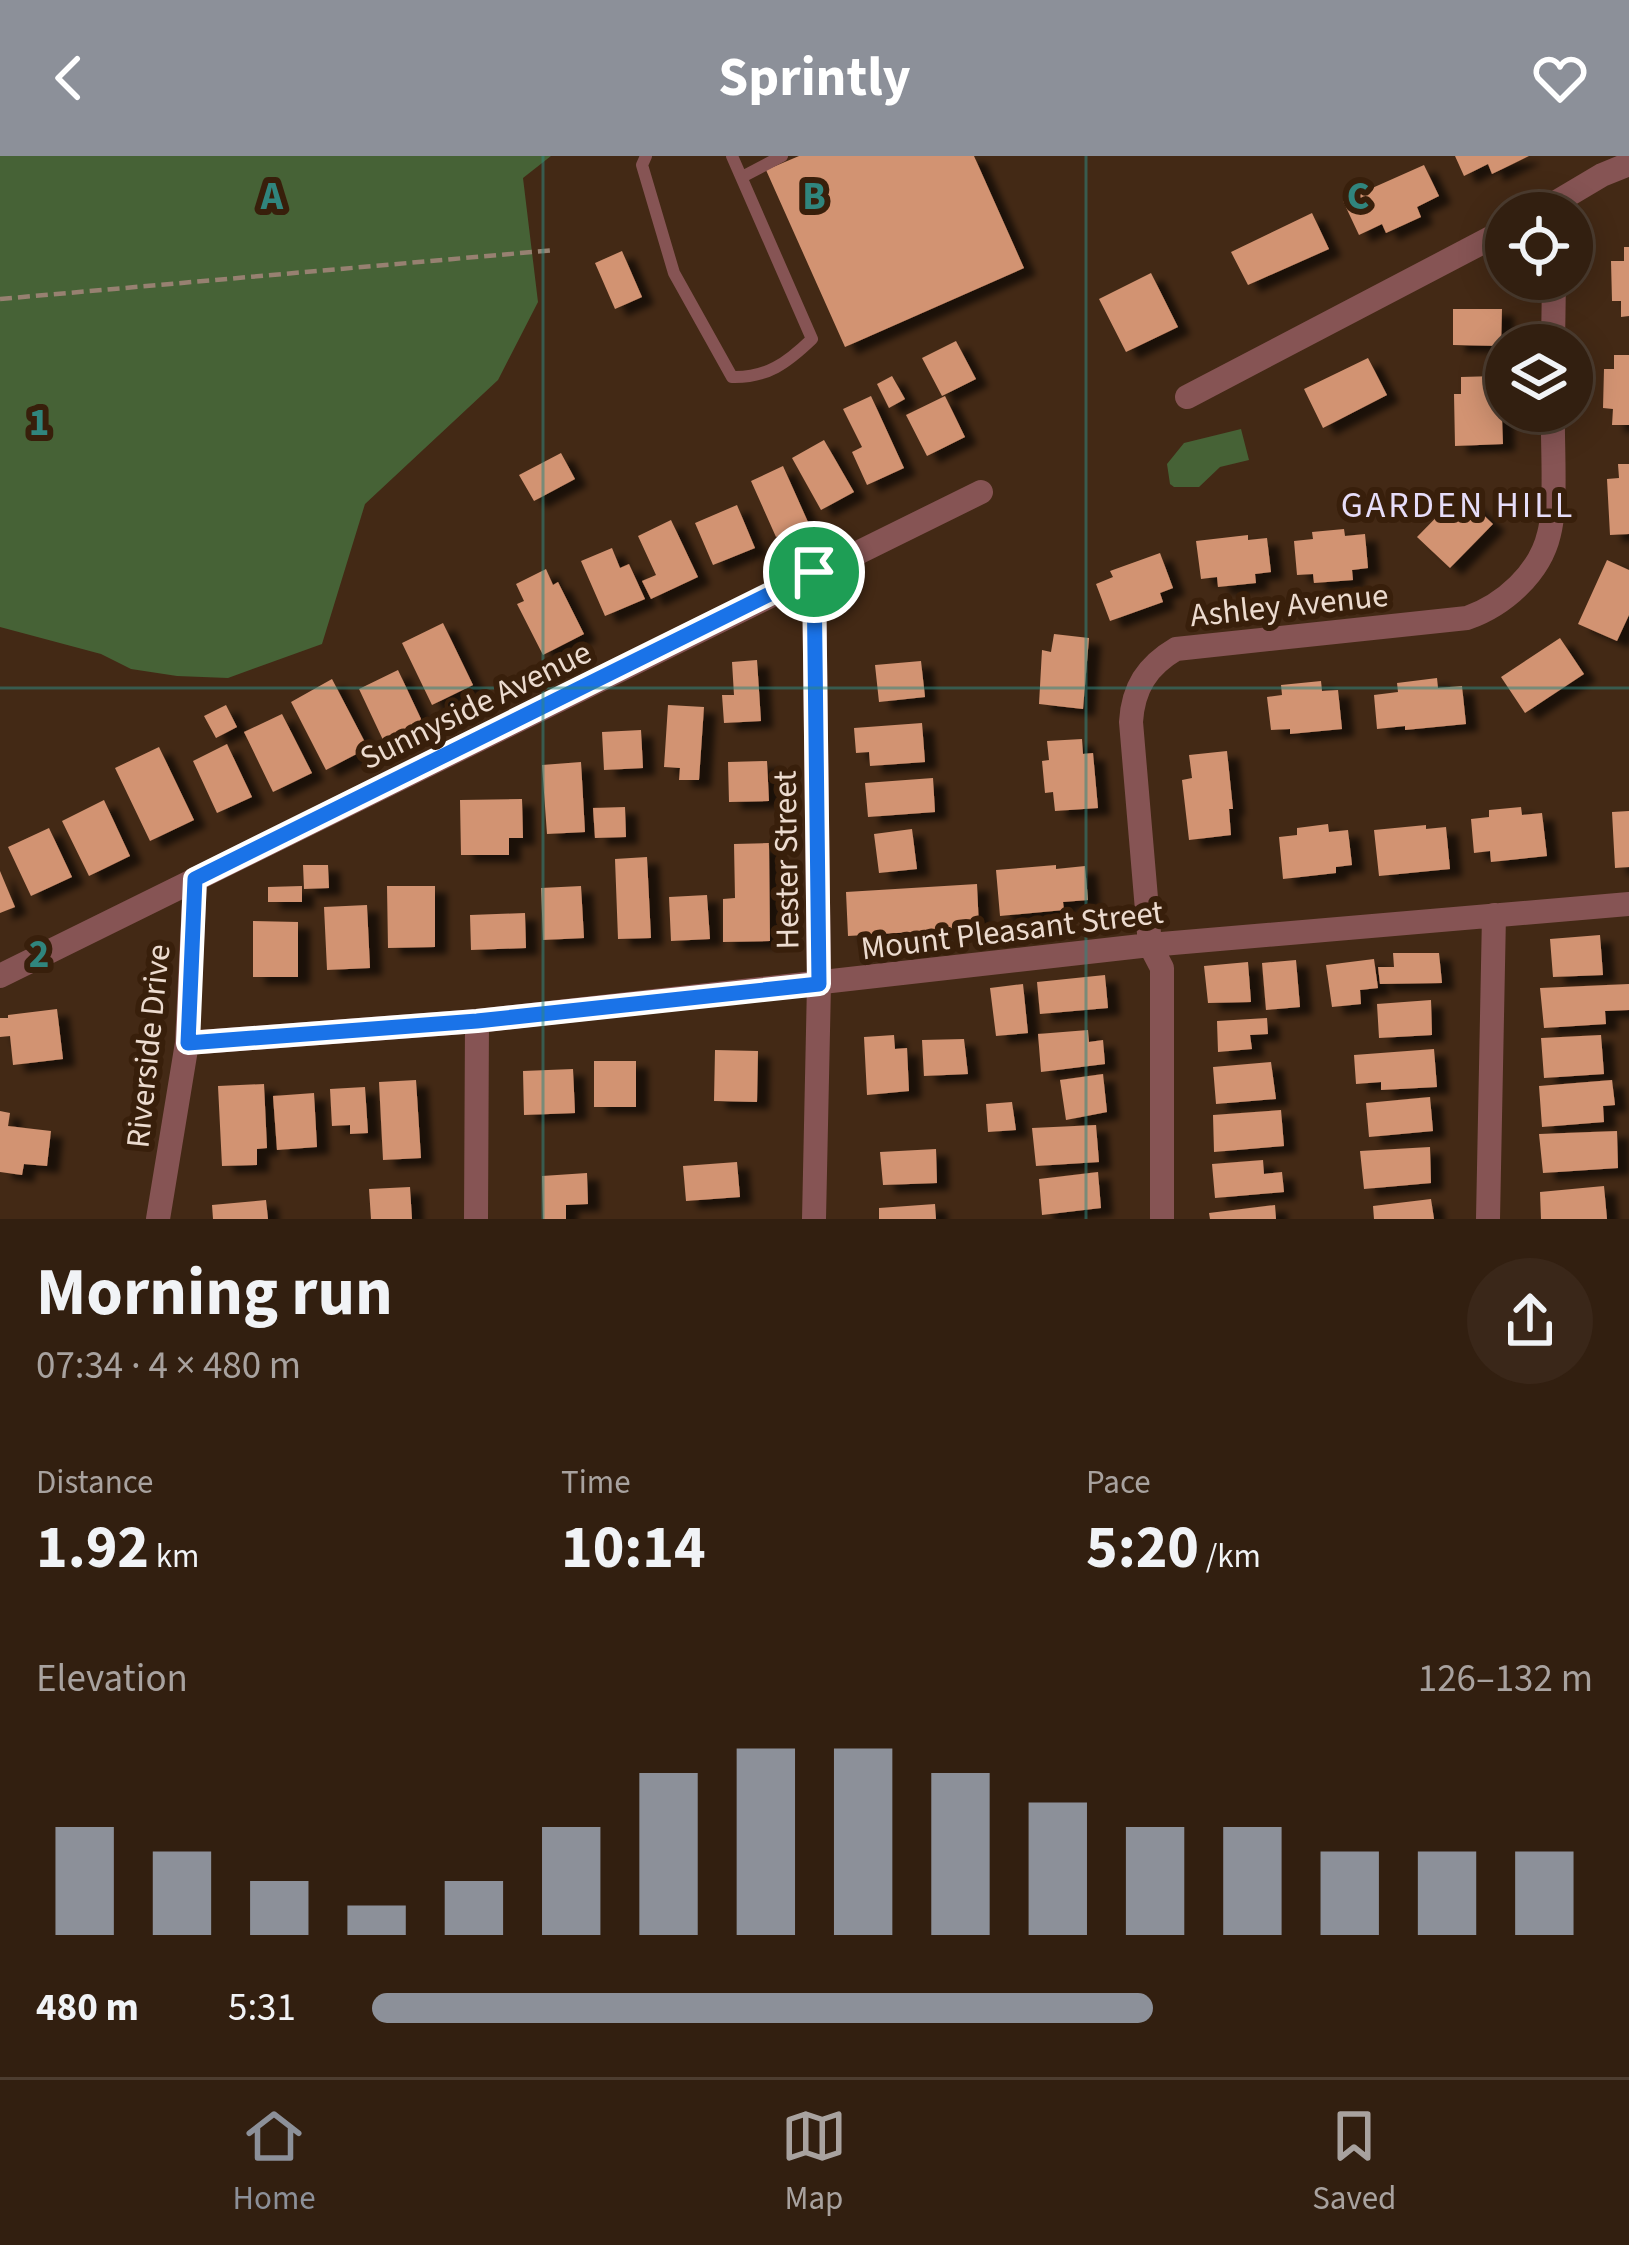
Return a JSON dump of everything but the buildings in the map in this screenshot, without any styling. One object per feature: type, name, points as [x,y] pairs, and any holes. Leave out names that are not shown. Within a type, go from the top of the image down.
[{"type":"street","points":[[1576,192],[1629,164]]},
{"type":"street","points":[[1186,397],[1485,241]]},
{"type":"street","name":"Ashley Avenue","points":[[1162,1219],[1162,968],[1150,945],[1131,722],[1132,703],[1148,670],[1176,650],[1193,646],[1467,618],[1486,611],[1527,575],[1549,536],[1551,432]]},
{"type":"street","name":"Sunnyside Avenue","points":[[0,976],[981,492]]},
{"type":"street","name":"Hester Street","points":[[814,572],[819,984],[814,1219]]},
{"type":"street","name":"Riverside Drive","points":[[158,1219],[188,1043],[195,879]]},
{"type":"street","name":"Mount Pleasant Street","points":[[188,1043],[477,1021],[1150,945],[1629,904]]},
{"type":"street","points":[[1488,1219],[1494,915]]},
{"type":"street","points":[[476,1219],[477,1021]]},
{"type":"lane","points":[[646,156],[642,165],[674,273],[732,377],[756,378],[794,357],[812,339],[732,156]]},
{"type":"lane","points":[[742,177],[782,156]]},
{"type":"path","points":[[0,299],[555,250]]},
{"type":"green space","points":[[0,156],[551,156],[523,178],[538,302],[498,380],[365,504],[322,644],[228,678],[177,676],[131,669],[101,654],[0,627]]},
{"type":"green space","points":[[1241,429],[1249,460],[1220,467],[1199,487],[1170,484],[1167,464],[1184,443]]},
{"type":"district","name":"GARDEN HILL","points":[[1458,504]]},
{"type":"route","points":[[814,572],[819,984],[477,1021],[188,1043],[195,879],[814,572]]}]
